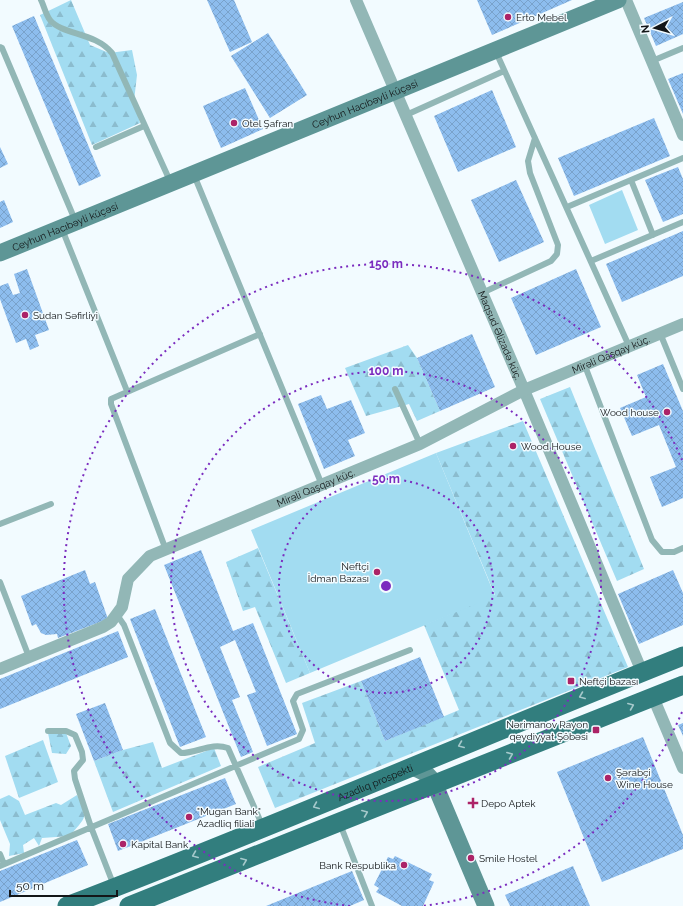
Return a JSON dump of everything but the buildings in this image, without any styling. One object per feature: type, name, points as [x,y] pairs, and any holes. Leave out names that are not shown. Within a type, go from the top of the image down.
[{"type":"main road","name":"Azadlıq prospekti","points":[[66,906],[115,888],[683,656]]},
{"type":"main road","points":[[130,906],[683,685]]},
{"type":"main road","points":[[148,874],[145,880],[145,887],[149,893],[156,895]]},
{"type":"street","name":"Maqsud Əlizadə küç.","points":[[356,0],[524,390],[642,672]]},
{"type":"street","name":"Ceyhun Hacıbəyli küçəsi","points":[[0,253],[618,0]]},
{"type":"street","points":[[626,0],[683,136]]},
{"type":"street","name":"Mirəli Qaşqay küç.","points":[[0,669],[103,627],[117,615],[122,607],[128,579],[150,556],[420,444],[524,390],[585,366],[683,324]]},
{"type":"street","points":[[653,697],[683,768]]},
{"type":"street","points":[[411,767],[422,770],[435,785],[486,906]]},
{"type":"lane","points":[[42,0],[50,20],[59,26],[98,40],[109,49],[171,183]]},
{"type":"lane","points":[[0,47],[2,48],[68,225],[127,391]]},
{"type":"lane","points":[[652,61],[683,48]]},
{"type":"lane","points":[[495,50],[629,346]]},
{"type":"lane","points":[[406,115],[504,70]]},
{"type":"lane","points":[[96,147],[144,126]]},
{"type":"lane","points":[[482,293],[552,260],[558,254],[558,245],[530,173],[528,161],[535,138]]},
{"type":"lane","points":[[567,207],[683,158]]},
{"type":"lane","points":[[193,174],[322,485]]},
{"type":"lane","points":[[631,180],[653,235]]},
{"type":"lane","points":[[591,261],[683,222]]},
{"type":"lane","points":[[660,333],[683,389]]},
{"type":"lane","points":[[166,550],[111,404],[112,399],[127,391],[260,334]]},
{"type":"lane","points":[[585,366],[652,540],[662,552],[674,552],[683,548]]},
{"type":"lane","points":[[395,389],[420,444]]},
{"type":"lane","points":[[0,524],[51,504]]},
{"type":"lane","points":[[0,582],[29,657]]},
{"type":"lane","points":[[117,615],[124,625],[170,744],[181,754],[193,753],[212,745],[228,748],[263,828]]},
{"type":"lane","points":[[0,854],[2,865],[236,764],[300,739],[303,730],[293,701],[297,694],[410,650]]},
{"type":"lane","points":[[48,731],[66,731],[75,734],[82,752],[83,760],[74,771],[75,779],[91,827],[115,888]]},
{"type":"lane","points":[[340,823],[372,906]]},
{"type":"green space","points":[[71,0],[90,45],[109,53],[132,50],[137,75],[134,101],[140,123],[92,145],[40,15]]},
{"type":"green space","points":[[622,190],[638,230],[605,244],[589,205]]},
{"type":"green space","points":[[408,345],[417,358],[440,411],[417,421],[409,404],[366,416],[345,368]]},
{"type":"green space","points":[[570,387],[644,569],[617,581],[540,399]]},
{"type":"green space","points":[[523,421],[628,667],[275,808],[258,767],[315,743],[302,703],[361,681],[385,741],[459,710],[424,625],[495,595],[436,453]]},
{"type":"green space","name":"Neftçi İdman Bazası","points":[[436,453],[495,596],[310,673],[251,530]]},
{"type":"green space","points":[[258,548],[310,673],[286,683],[255,607],[243,611],[226,562]]},
{"type":"green space","points":[[48,733],[66,733],[71,746],[66,754],[52,753]]},
{"type":"green space","points":[[43,740],[58,782],[19,798],[5,756]]},
{"type":"green space","points":[[153,742],[162,768],[214,748],[221,766],[113,812],[94,761],[123,750]]},
{"type":"green space","points":[[9,795],[19,801],[25,815],[56,803],[61,805],[77,795],[84,808],[84,817],[70,836],[42,838],[39,846],[34,838],[23,845],[24,853],[9,856],[10,844],[0,820],[0,799]]},
{"type":"place","name":"Erto Mebel","points":[[508,17]]},
{"type":"place","name":"Otel Şafran","points":[[234,123]]},
{"type":"place","name":"Sudan Səfirliyi","points":[[25,315]]},
{"type":"place","name":"Wood house","points":[[667,412]]},
{"type":"place","name":"Wood House","points":[[513,446]]},
{"type":"place","name":"Neftçi İdman Bazası","points":[[377,572]]},
{"type":"place","name":"Neftçi bazası","points":[[571,681]]},
{"type":"place","name":"Nərimanov Rayon qeydiyyat Şöbəsi","points":[[596,730]]},
{"type":"place","name":"Şərabçi Wine House","points":[[608,778]]},
{"type":"place","name":"Depo Aptek","points":[[473,803]]},
{"type":"place","name":"\"Mugan Bank\" Azadliq filiali","points":[[189,817]]},
{"type":"place","name":"Kapital Bank","points":[[123,844]]},
{"type":"place","name":"Smile Hostel","points":[[471,858]]},
{"type":"place","name":"Bank Respublika","points":[[404,865]]}]
